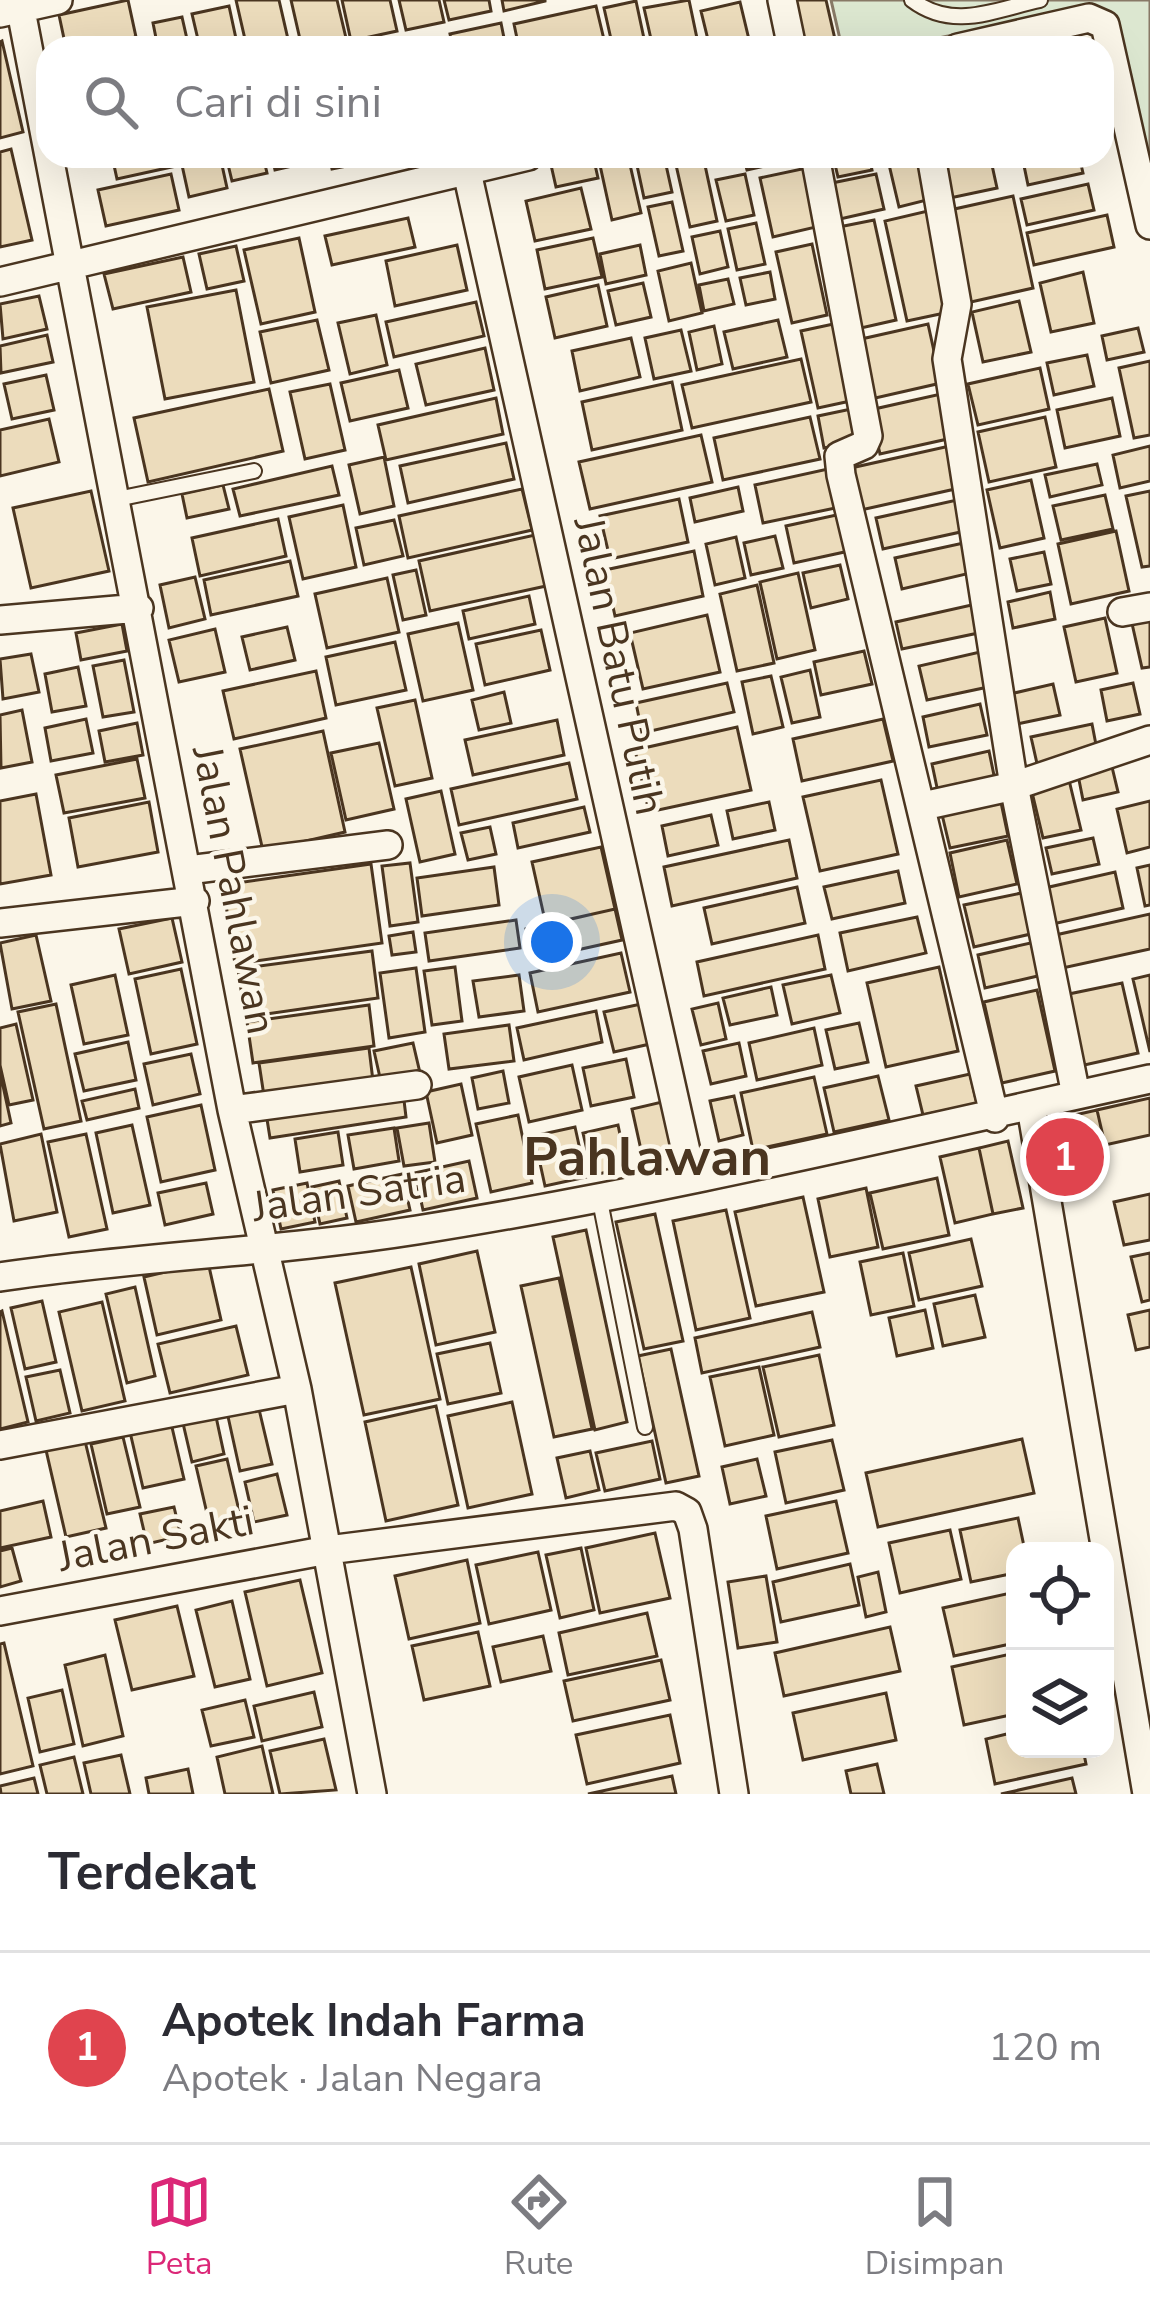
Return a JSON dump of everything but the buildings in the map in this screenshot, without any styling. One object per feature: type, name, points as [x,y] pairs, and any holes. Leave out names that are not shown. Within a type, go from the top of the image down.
[{"type":"street","points":[[13,7],[58,0]]},
{"type":"street","points":[[782,0],[790,36]]},
{"type":"street","name":"Jalan Pahlawan","points":[[13,7],[36,116]]},
{"type":"street","points":[[1010,36],[1089,18],[1105,25],[1107,36]]},
{"type":"street","points":[[1114,65],[1150,225]]},
{"type":"street","name":"Jalan Pahlawan","points":[[47,168],[139,608],[232,1110],[297,1389],[372,1794]]},
{"type":"street","points":[[0,283],[481,168]]},
{"type":"street","points":[[817,168],[868,436],[864,445],[839,456],[841,475],[995,1118]]},
{"type":"street","points":[[933,168],[958,304],[947,359],[1014,787],[1076,1095]]},
{"type":"street","name":"Jalan Batu Putih","points":[[466,172],[692,1178]]},
{"type":"street","points":[[0,620],[139,608]]},
{"type":"street","points":[[923,806],[1014,787],[1150,740]]},
{"type":"street","points":[[188,870],[388,845]]},
{"type":"street","points":[[0,923],[195,901]]},
{"type":"street","name":"Jalan Satria","points":[[0,1277],[106,1261],[263,1252],[599,1196],[995,1118],[1150,1079]]},
{"type":"street","points":[[232,1110],[417,1084]]},
{"type":"street","points":[[1031,1107],[1147,1794]]},
{"type":"street","points":[[0,1445],[297,1389]]},
{"type":"street","name":"Jalan Sakti","points":[[0,1611],[328,1550],[683,1508],[693,1529],[734,1794]]},
{"type":"lane","points":[[912,0],[936,17],[951,17],[1040,0]]},
{"type":"lane","points":[[117,499],[254,471]]},
{"type":"lane","points":[[599,1196],[645,1427]]},
{"type":"green space","points":[[831,0],[1150,0],[1150,217],[1138,219],[1114,105],[1114,36],[1100,36],[1093,5],[948,36],[839,36]]},
{"type":"place","name":"Apotek Indah Farma","points":[[1065,1157]]},
{"type":"district","name":"Pahlawan","points":[[647,1157]]}]
